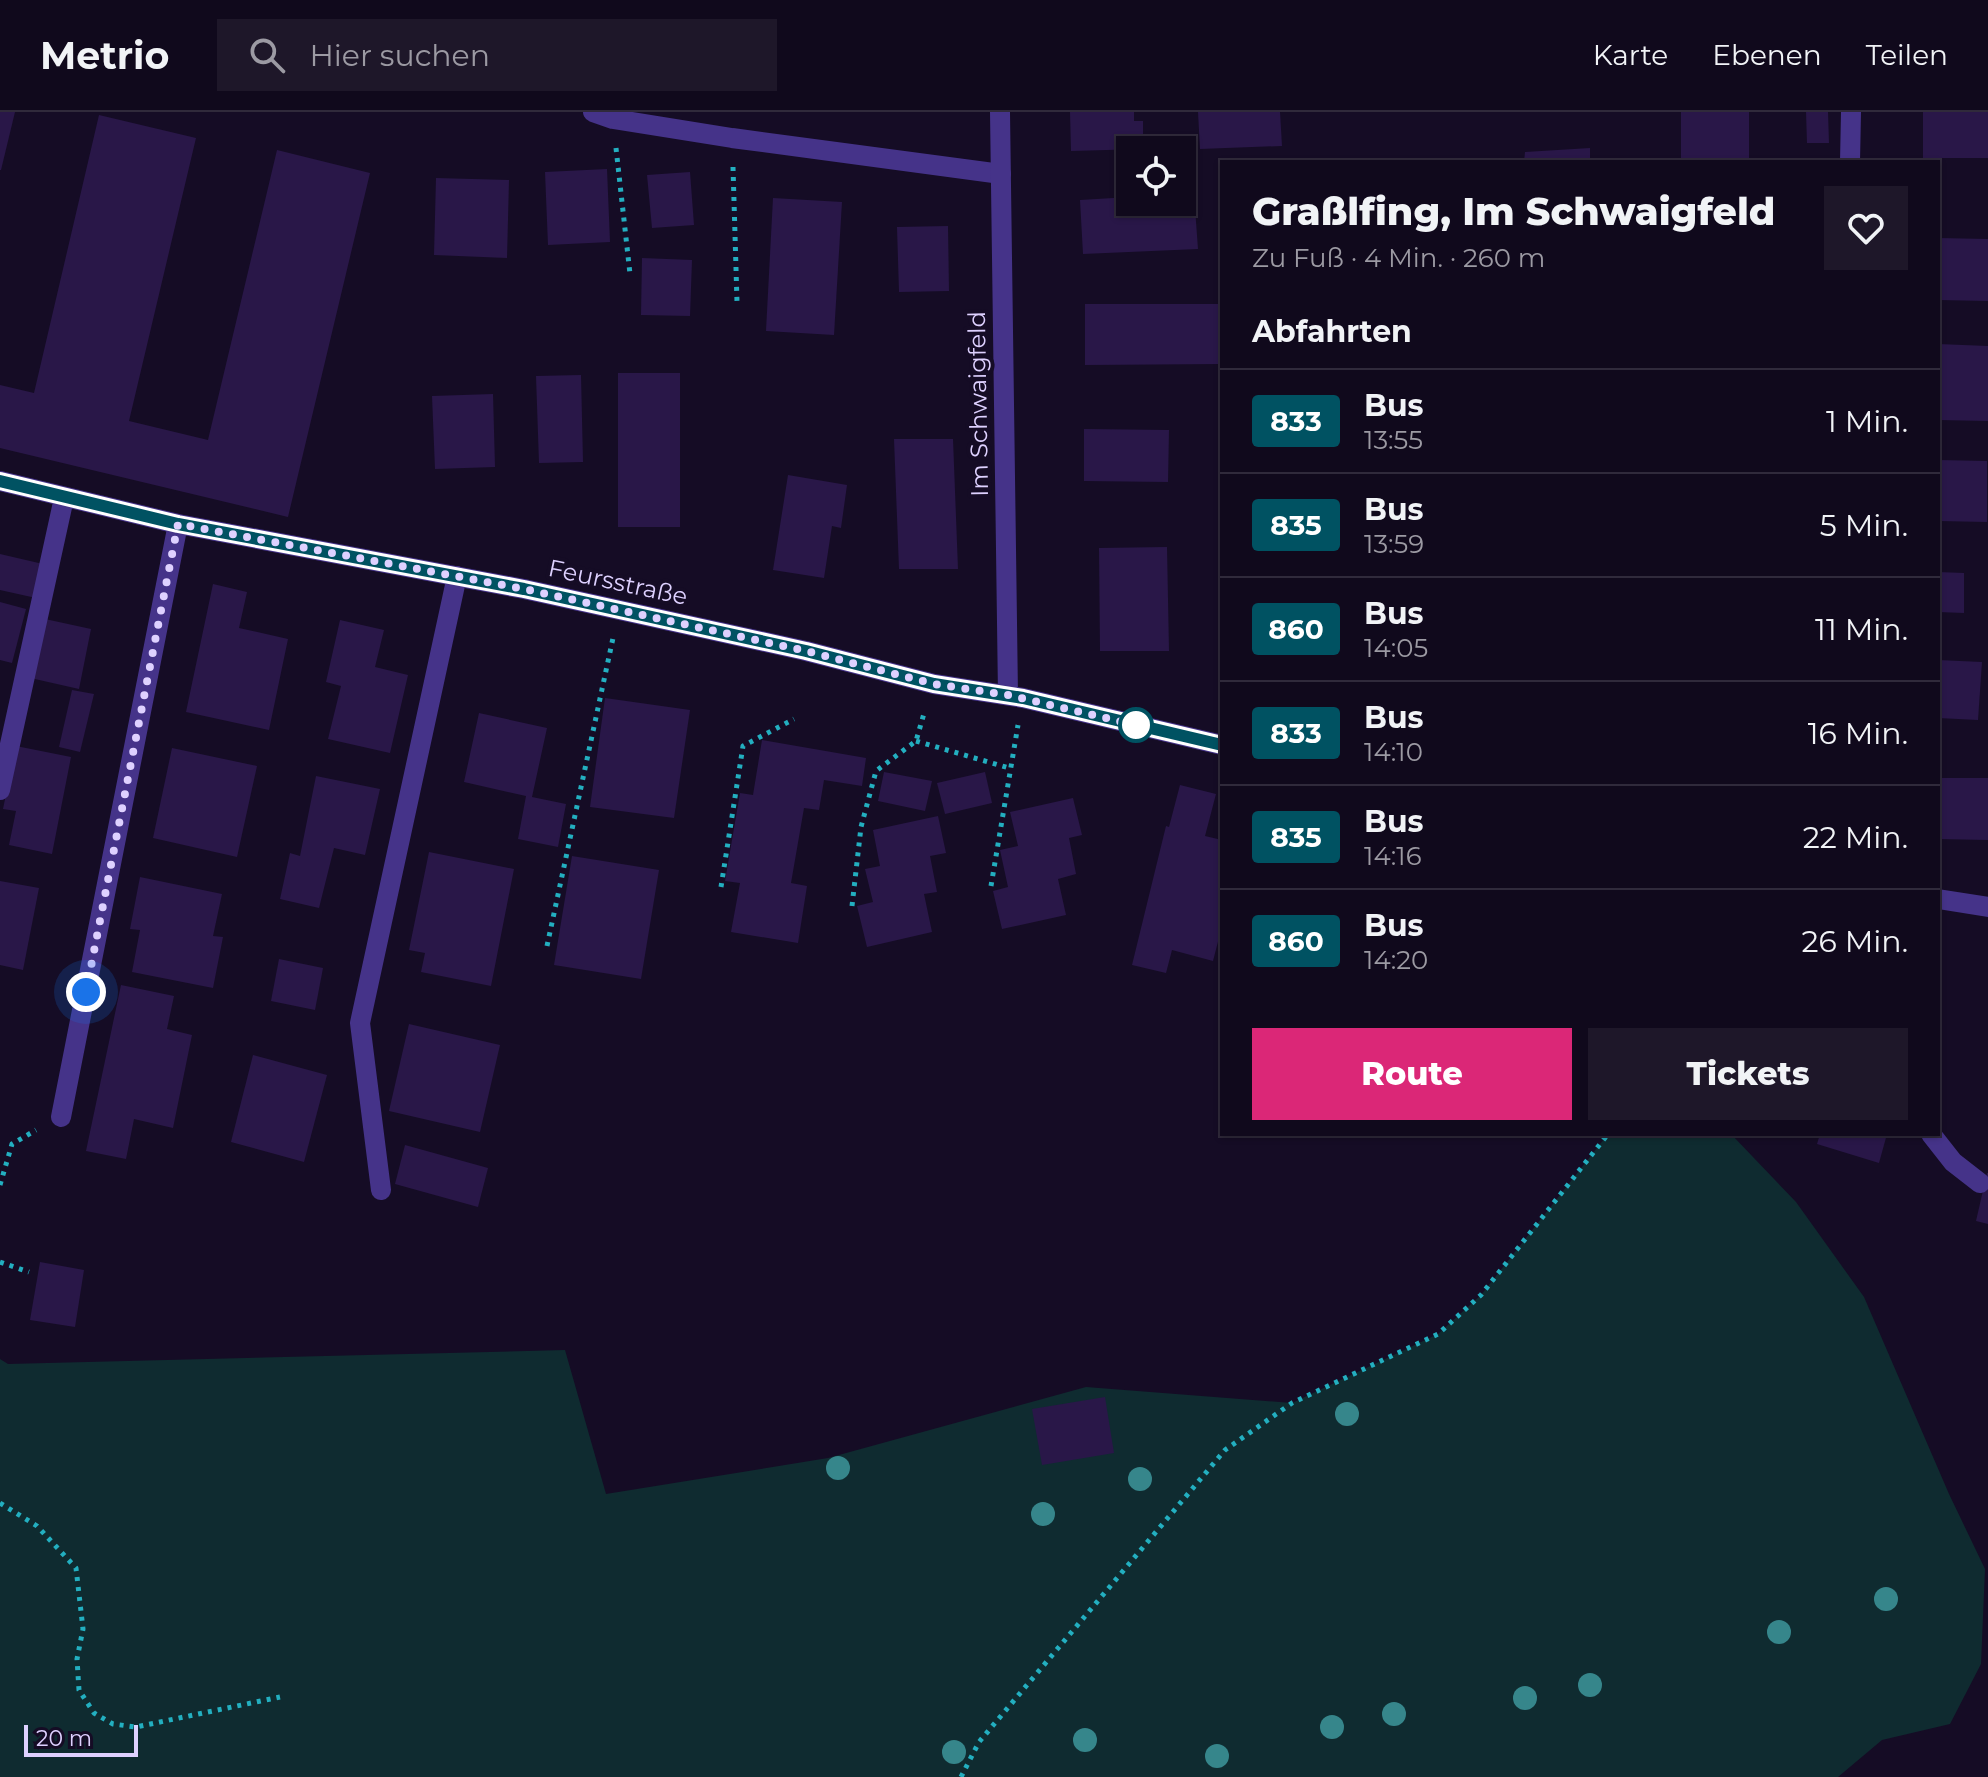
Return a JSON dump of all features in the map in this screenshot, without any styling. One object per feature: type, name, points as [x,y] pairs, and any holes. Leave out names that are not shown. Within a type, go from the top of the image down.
[{"type":"street","name":"Im Schwaigfeld","points":[[1000,112],[1016,697]]},
{"type":"street","points":[[1850,160],[1851,112]]},
{"type":"street","points":[[603,115],[732,138],[1001,174]]},
{"type":"street","name":"Feursstraße","points":[[0,481],[178,524],[619,609],[806,651],[934,684],[1016,697],[1220,745]]},
{"type":"street","points":[[0,790],[64,498]]},
{"type":"street","points":[[61,1117],[178,524]]},
{"type":"street","points":[[381,1190],[360,1023],[457,576]]},
{"type":"street","points":[[1940,899],[1988,907]]},
{"type":"street","points":[[1933,1136],[1953,1162],[1980,1183]]},
{"type":"path","points":[[603,115],[630,274]]},
{"type":"path","points":[[732,138],[737,302]]},
{"type":"path","points":[[547,946],[619,609]]},
{"type":"path","points":[[852,906],[861,827],[876,771],[916,741],[934,684]]},
{"type":"path","points":[[991,886],[1016,697]]},
{"type":"path","points":[[721,887],[743,746],[794,719]]},
{"type":"path","points":[[916,741],[1009,768]]},
{"type":"path","points":[[0,1185],[12,1144],[61,1117]]},
{"type":"path","points":[[961,1777],[979,1742],[1225,1450],[1292,1403],[1438,1334],[1481,1295],[1606,1136]]},
{"type":"path","points":[[0,1262],[29,1272]]},
{"type":"path","points":[[0,1503],[37,1526],[76,1568],[83,1629],[77,1673],[79,1690],[94,1713],[113,1724],[136,1727],[280,1697]]},
{"type":"green space","points":[[1606,1136],[1733,1136],[1796,1202],[1864,1297],[1949,1494],[1985,1569],[1981,1664],[1950,1724],[1882,1740],[1838,1777],[0,1777],[0,1359],[8,1364],[565,1350],[606,1494],[828,1458],[1086,1387],[1292,1403],[1438,1334],[1481,1295]]},
{"type":"building","points":[[0,112],[15,112],[1,170],[0,170]]},
{"type":"building","points":[[1070,112],[1134,112],[1134,121],[1143,121],[1143,136],[1116,136],[1116,150],[1071,151]]},
{"type":"building","points":[[1198,112],[1280,112],[1282,146],[1200,149]]},
{"type":"building","points":[[1681,112],[1749,112],[1749,160],[1681,160]]},
{"type":"building","points":[[1806,112],[1828,112],[1829,143],[1807,143]]},
{"type":"building","points":[[1923,112],[1988,112],[1988,158],[1923,158]]},
{"type":"building","points":[[99,115],[196,138],[129,421],[208,440],[277,150],[370,173],[288,517],[0,448],[0,385],[34,393]]},
{"type":"building","points":[[1590,148],[1590,160],[1524,160],[1525,152]]},
{"type":"building","points":[[607,169],[610,242],[548,245],[545,172]]},
{"type":"building","points":[[690,172],[694,225],[652,228],[647,175]]},
{"type":"building","points":[[436,178],[509,180],[507,258],[434,255]]},
{"type":"building","points":[[773,198],[842,202],[834,335],[766,331]]},
{"type":"building","points":[[1116,198],[1116,216],[1196,216],[1198,249],[1083,254],[1080,200]]},
{"type":"building","points":[[948,226],[949,291],[899,292],[897,227]]},
{"type":"building","points":[[1940,238],[1988,239],[1988,301],[1940,300]]},
{"type":"building","points":[[642,258],[692,260],[690,316],[641,315]]},
{"type":"building","points":[[1085,304],[1220,304],[1220,364],[1085,365]]},
{"type":"building","points":[[1940,344],[1988,346],[1988,421],[1940,420]]},
{"type":"building","points":[[618,373],[680,373],[680,527],[618,527]]},
{"type":"building","points":[[581,375],[583,462],[539,463],[536,376]]},
{"type":"building","points":[[493,394],[495,467],[435,469],[432,396]]},
{"type":"building","points":[[1084,429],[1169,430],[1168,482],[1084,481]]},
{"type":"building","points":[[894,439],[953,439],[958,569],[899,569]]},
{"type":"building","points":[[1940,460],[1987,461],[1987,522],[1940,521]]},
{"type":"building","points":[[788,475],[847,485],[841,528],[832,526],[824,578],[773,570]]},
{"type":"building","points":[[1167,547],[1169,651],[1100,651],[1099,548]]},
{"type":"building","points":[[0,554],[43,564],[36,598],[0,590]]},
{"type":"building","points":[[1940,572],[1964,573],[1964,613],[1940,612]]},
{"type":"building","points":[[213,584],[247,592],[239,628],[288,639],[269,730],[186,712]]},
{"type":"building","points":[[0,602],[26,609],[12,663],[0,660]]},
{"type":"building","points":[[45,619],[91,629],[79,689],[26,677]]},
{"type":"building","points":[[340,620],[384,630],[375,667],[408,675],[390,753],[328,739],[341,686],[326,682]]},
{"type":"building","points":[[1940,660],[1982,662],[1978,720],[1940,718]]},
{"type":"building","points":[[72,690],[94,694],[80,752],[59,747]]},
{"type":"building","points":[[605,698],[690,710],[674,818],[590,807]]},
{"type":"building","points":[[479,713],[547,728],[532,797],[566,804],[558,847],[518,839],[526,796],[464,782]]},
{"type":"building","points":[[762,740],[866,758],[862,786],[824,780],[819,810],[804,808],[791,883],[807,886],[798,943],[731,932],[740,883],[725,881],[740,793],[753,795]]},
{"type":"building","points":[[16,746],[71,757],[52,854],[9,845],[16,811],[3,809]]},
{"type":"building","points":[[172,748],[257,766],[237,857],[153,838]]},
{"type":"building","points":[[884,772],[932,781],[925,811],[878,801]]},
{"type":"building","points":[[985,772],[992,803],[945,814],[937,783]]},
{"type":"building","points":[[316,776],[380,789],[365,855],[334,848],[319,908],[280,899],[290,853],[300,856]]},
{"type":"building","points":[[1940,778],[1988,778],[1988,840],[1940,839]]},
{"type":"building","points":[[1180,785],[1216,794],[1205,836],[1220,840],[1220,934],[1213,961],[1172,950],[1166,973],[1132,965],[1166,826],[1169,827]]},
{"type":"building","points":[[1073,798],[1082,835],[1069,838],[1076,874],[1058,879],[1066,915],[1002,929],[993,891],[1008,887],[1000,850],[1018,846],[1010,812]]},
{"type":"building","points":[[938,816],[946,853],[930,856],[937,892],[924,894],[932,932],[867,947],[857,906],[873,902],[865,869],[880,866],[873,830]]},
{"type":"building","points":[[429,852],[514,869],[491,986],[421,972],[425,953],[409,950]]},
{"type":"building","points":[[572,856],[659,870],[641,979],[554,965]]},
{"type":"building","points":[[140,877],[222,894],[213,936],[223,937],[213,988],[132,972],[140,930],[130,929]]},
{"type":"building","points":[[0,881],[39,888],[23,970],[0,965]]},
{"type":"building","points":[[279,959],[323,968],[315,1010],[271,1001]]},
{"type":"building","points":[[121,985],[174,996],[167,1029],[192,1035],[173,1128],[134,1119],[126,1159],[86,1151]]},
{"type":"building","points":[[409,1024],[500,1045],[480,1132],[389,1111]]},
{"type":"building","points":[[253,1055],[327,1075],[304,1162],[231,1142]]},
{"type":"building","points":[[1819,1136],[1886,1136],[1879,1163],[1817,1144]]},
{"type":"building","points":[[405,1145],[488,1168],[478,1207],[395,1184]]},
{"type":"building","points":[[1988,1173],[1988,1224],[1976,1221]]},
{"type":"building","points":[[40,1262],[84,1270],[75,1327],[30,1320]]},
{"type":"building","points":[[1105,1397],[1114,1453],[1042,1465],[1032,1409]]},
{"type":"bus line","name":"833","points":[[0,481],[178,524],[524,589],[806,651],[934,684],[1023,698],[1220,745]]},
{"type":"route","points":[[86,992],[178,524],[524,589],[806,651],[934,684],[1008,695],[1144,727],[1136,725]]}]
